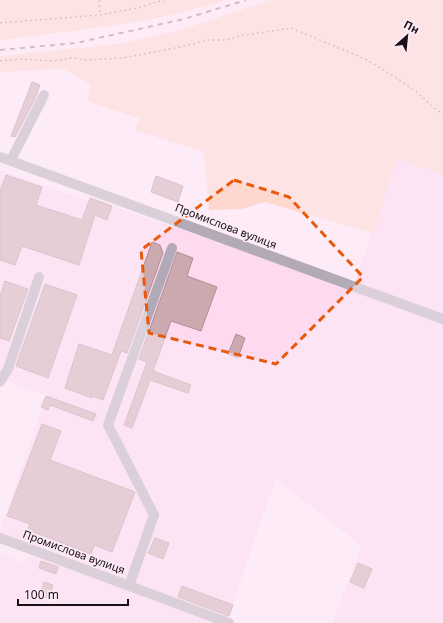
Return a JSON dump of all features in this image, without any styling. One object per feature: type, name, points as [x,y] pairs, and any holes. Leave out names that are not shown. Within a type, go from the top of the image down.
[{"type":"street","points":[[10,160],[44,95]]},
{"type":"street","name":"Промислова вулиця","points":[[0,157],[443,318]]},
{"type":"street","points":[[129,586],[154,515],[108,425],[172,248]]},
{"type":"street","points":[[0,382],[8,368],[39,277]]},
{"type":"street","name":"Промислова вулиця","points":[[0,538],[230,623]]},
{"type":"path","points":[[98,0],[100,15]]},
{"type":"path","points":[[0,23],[100,15],[137,8],[164,0]]},
{"type":"path","points":[[0,61],[22,59],[52,61],[72,58],[87,60],[122,58],[209,40],[226,40],[240,36],[291,28],[365,59],[417,92],[434,108],[443,114]]},
{"type":"highlighted area","points":[[234,180],[289,197],[363,277],[276,364],[149,333],[141,250]]},
{"type":"shaded area","points":[[0,0],[226,0],[143,21],[0,40]]},
{"type":"shaded area","points":[[270,0],[443,0],[443,175],[396,158],[374,234],[265,202],[242,209],[209,210],[203,152],[135,130],[140,119],[87,101],[91,85],[65,69],[0,72],[0,56],[118,44],[180,30]]},
{"type":"shaded area","points":[[396,158],[443,175],[443,623],[332,623],[361,546],[276,479],[228,617],[0,535],[0,530],[46,396],[0,378],[0,170],[88,201],[90,198],[353,288]]},
{"type":"shaded area","points":[[0,553],[25,563],[28,555],[230,623],[0,623]]},
{"type":"building","points":[[32,82],[40,85],[35,99],[15,137],[11,136]]},
{"type":"building","points":[[6,175],[42,187],[36,205],[82,220],[90,198],[112,206],[107,220],[95,215],[79,265],[22,246],[15,265],[0,260],[0,191]]},
{"type":"building","points":[[156,176],[183,186],[178,202],[151,192]]},
{"type":"building","points":[[152,242],[160,245],[163,253],[127,353],[121,351],[103,400],[92,396],[92,398],[65,388],[79,344],[112,355]]},
{"type":"building","points":[[177,252],[193,258],[187,276],[217,287],[201,331],[171,321],[153,371],[191,385],[188,393],[150,380],[132,428],[124,425],[147,362],[139,359]]},
{"type":"building","points":[[5,281],[28,289],[9,341],[0,338],[0,296]]},
{"type":"building","points":[[45,284],[77,295],[48,378],[16,366]]},
{"type":"building","points":[[236,334],[245,338],[238,358],[228,354]]},
{"type":"building","points":[[46,396],[96,414],[93,421],[50,405],[48,410],[41,407]]},
{"type":"building","points":[[42,424],[61,431],[50,460],[135,492],[112,552],[94,545],[91,554],[28,530],[30,524],[7,516]]},
{"type":"building","points":[[155,538],[169,543],[163,559],[148,553]]},
{"type":"building","points":[[41,561],[58,567],[56,574],[39,568]]},
{"type":"building","points":[[358,563],[372,569],[364,588],[350,582]]},
{"type":"building","points":[[44,582],[53,585],[49,598],[40,595]]},
{"type":"building","points":[[182,586],[233,605],[229,616],[178,597]]},
{"type":"railway","points":[[0,50],[76,43],[184,19],[246,0]]}]
